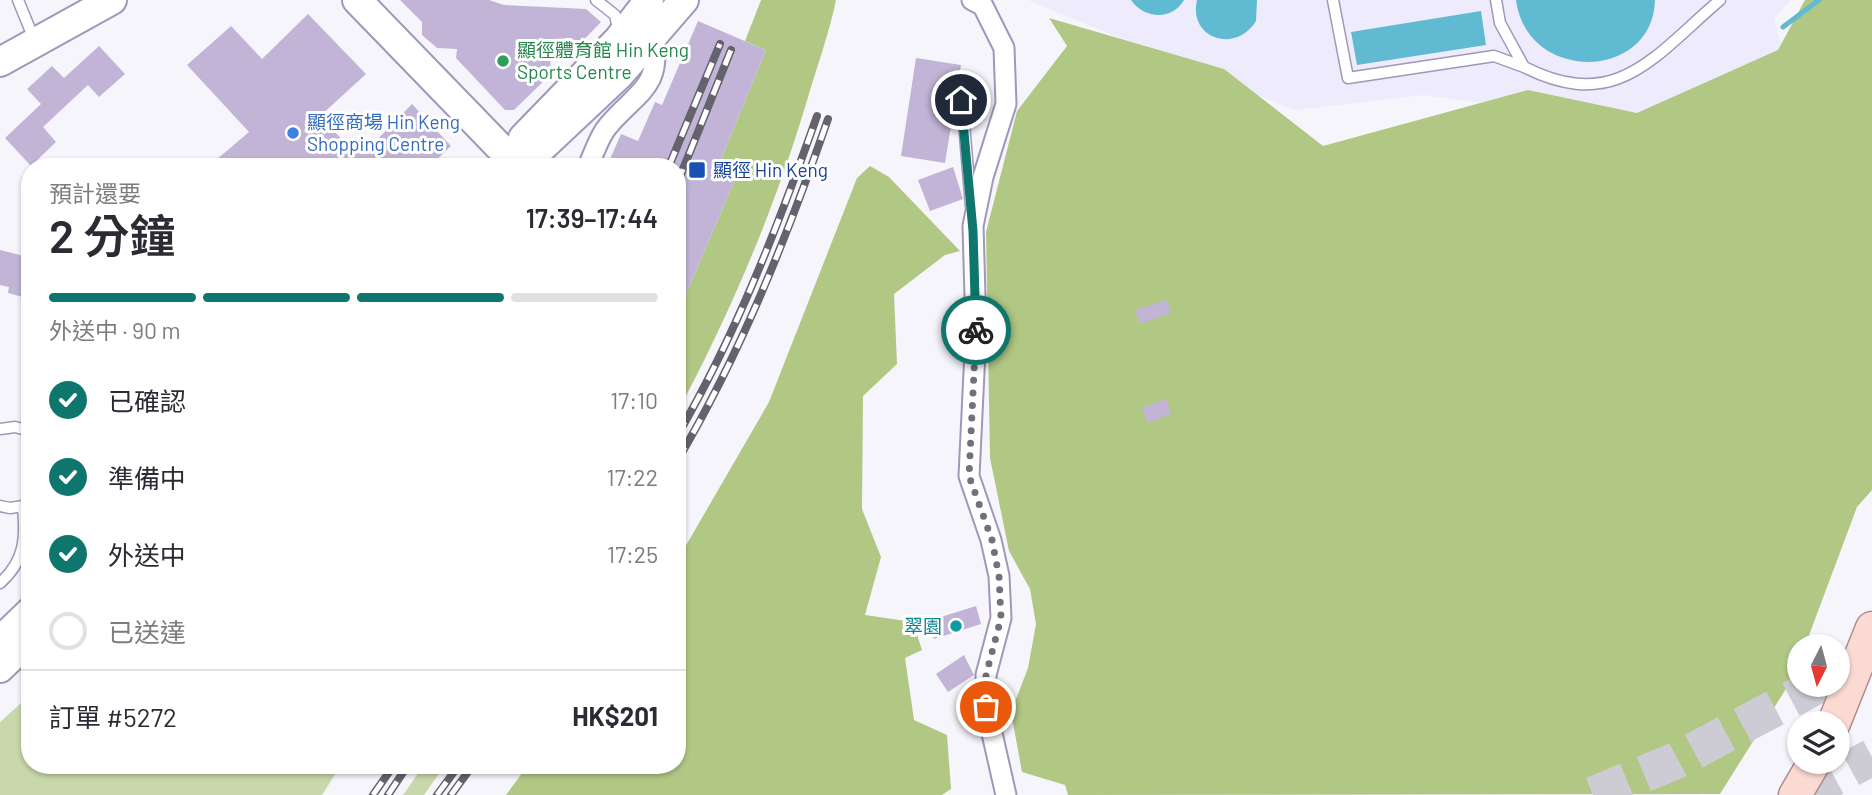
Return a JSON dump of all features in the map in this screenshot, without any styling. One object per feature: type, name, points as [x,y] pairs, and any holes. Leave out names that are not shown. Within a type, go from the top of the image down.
[{"type":"main road","points":[[1839,711],[1872,628]]},
{"type":"main road","points":[[1795,795],[1807,774]]},
{"type":"street","points":[[0,62],[112,0]]},
{"type":"street","points":[[357,0],[505,158]]},
{"type":"street","points":[[514,158],[618,40],[650,13],[684,0]]},
{"type":"street","points":[[972,0],[982,6],[1003,48],[1006,104],[983,177],[973,231],[976,331],[969,476],[992,540],[999,576],[1001,618],[986,675],[986,707],[1006,795]]},
{"type":"street","points":[[515,158],[650,13]]},
{"type":"street","points":[[592,158],[606,127],[645,90],[651,80],[657,58],[650,13]]},
{"type":"street","points":[[0,641],[21,621]]},
{"type":"street","points":[[0,668],[21,648]]},
{"type":"lane","points":[[19,0],[36,43]]},
{"type":"lane","points":[[596,0],[615,15],[618,40]]},
{"type":"lane","points":[[1333,0],[1348,78],[1494,56],[1547,79],[1574,86],[1605,85],[1633,74],[1720,0]]},
{"type":"lane","points":[[1496,0],[1500,23],[1524,67]]},
{"type":"lane","points":[[961,100],[973,231]]},
{"type":"lane","points":[[0,429],[21,428]]},
{"type":"lane","points":[[0,506],[21,506]]},
{"type":"lane","points":[[0,583],[11,573],[21,555]]},
{"type":"shaded area","points":[[1028,0],[1791,0],[1774,18],[1787,67],[1632,123],[1424,95],[1294,110]]},
{"type":"green space","points":[[761,0],[836,0],[798,129],[769,213],[717,334],[686,395],[686,294],[734,182],[715,174],[766,50],[745,41]]},
{"type":"green space","points":[[1805,0],[1872,0],[1872,490],[1857,507],[1809,634],[1787,634],[1787,687],[1720,794],[1068,795],[1065,785],[1022,772],[1011,712],[1028,668],[1036,624],[1030,589],[1009,551],[990,458],[986,232],[1017,111],[1067,46],[1049,18],[1224,69],[1323,146],[1528,90],[1637,113],[1778,50]]},
{"type":"green space","points":[[870,166],[889,177],[960,251],[945,255],[894,294],[897,364],[863,396],[862,509],[881,557],[865,615],[913,622],[922,650],[905,658],[914,720],[947,735],[951,789],[942,795],[506,795],[521,774],[686,774],[686,545],[769,402],[857,178]]},
{"type":"green space","points":[[21,703],[21,774],[335,774],[322,795],[0,795],[0,722]]},
{"type":"green space","points":[[418,774],[439,774],[424,795],[403,795]]},
{"type":"water","points":[[1131,0],[1184,0],[1172,12],[1158,15],[1143,11]]},
{"type":"water","points":[[1197,0],[1257,0],[1256,21],[1237,37],[1216,38],[1200,24],[1196,13]]},
{"type":"water","points":[[1516,0],[1655,0],[1649,27],[1634,46],[1613,58],[1589,62],[1564,58],[1542,47],[1525,27]]},
{"type":"water","points":[[1481,11],[1486,45],[1357,65],[1351,32]]},
{"type":"building","points":[[400,0],[489,0],[504,5],[586,9],[601,22],[567,57],[550,56],[551,74],[514,110],[505,110],[456,58],[457,49],[437,48],[422,35],[422,22]]},
{"type":"building","points":[[308,14],[366,74],[319,117],[345,142],[372,145],[412,104],[451,146],[438,158],[218,158],[249,132],[187,65],[231,26],[262,59]]},
{"type":"building","name":"顯徑 Hin Keng","points":[[698,21],[766,50],[715,174],[734,182],[686,294],[686,158],[610,158],[621,134],[638,141],[655,102],[662,105]]},
{"type":"building","points":[[99,46],[125,74],[99,97],[88,85],[43,127],[56,142],[39,158],[24,158],[5,138],[41,104],[27,89],[52,66],[64,78]]},
{"type":"building","points":[[916,58],[961,65],[945,163],[901,156]]},
{"type":"building","points":[[953,167],[963,199],[930,211],[918,180]]},
{"type":"building","points":[[0,250],[21,255],[21,297],[8,293],[9,287],[0,285]]},
{"type":"building","points":[[1167,300],[1171,313],[1140,324],[1135,310]]},
{"type":"building","points":[[1166,399],[1171,414],[1148,423],[1142,408]]},
{"type":"building","name":"翠園","points":[[976,606],[981,624],[934,639],[928,621]]},
{"type":"building","points":[[964,655],[974,675],[948,692],[936,674]]},
{"type":"waterway","points":[[1783,27],[1819,0]]},
{"type":"tunnel","points":[[1593,795],[1675,761],[1796,697]]},
{"type":"tunnel","points":[[1802,795],[1872,757]]},
{"type":"railway","points":[[672,158],[720,44]]},
{"type":"railway","points":[[686,162],[731,50]]},
{"type":"railway","points":[[686,420],[737,319],[787,198],[817,116]]},
{"type":"railway","points":[[686,445],[722,379],[761,294],[828,119]]},
{"type":"railway","points":[[373,795],[388,774]]},
{"type":"railway","points":[[388,795],[402,774]]},
{"type":"railway","points":[[437,795],[452,774]]},
{"type":"railway","points":[[451,795],[466,774]]},
{"type":"way so far","points":[[976,330],[969,476],[992,540],[999,576],[1001,618],[986,675],[986,707]]},
{"type":"place","name":"顯徑體育館 Hin Keng Sports Centre","points":[[503,61]]},
{"type":"place","name":"顯徑商場 Hin Keng Shopping Centre","points":[[293,133]]},
{"type":"place","name":"顯徑 Hin Keng","points":[[697,170]]},
{"type":"place","name":"翠園","points":[[956,626]]},
{"type":"route","points":[[961,100],[973,231],[976,330]]}]
